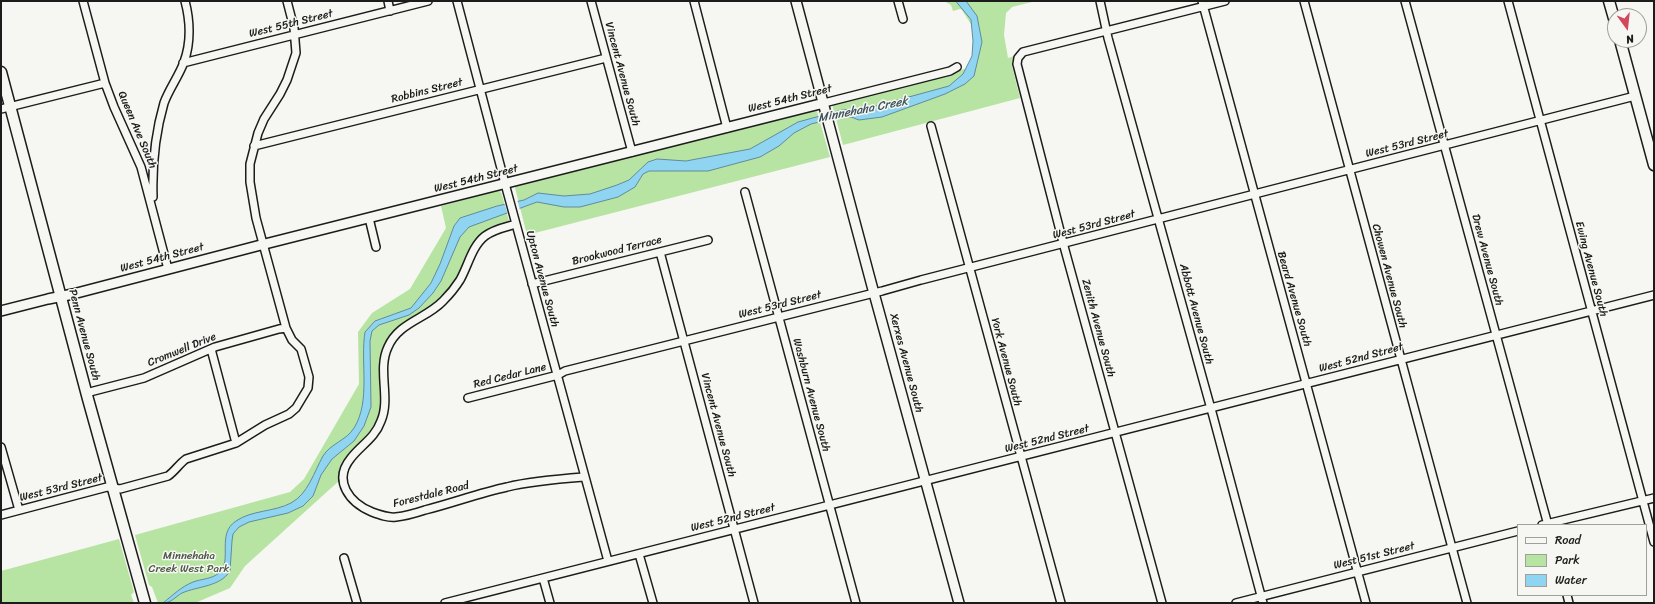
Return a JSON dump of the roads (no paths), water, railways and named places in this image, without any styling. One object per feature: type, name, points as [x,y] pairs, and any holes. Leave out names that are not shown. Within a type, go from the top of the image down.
[{"type":"main road","points":[[1622,48],[1654,165]]},
{"type":"main road","name":"Penn Avenue South","points":[[1,72],[5,108],[61,297],[86,393],[145,603]]},
{"type":"street","name":"Queen Ave South","points":[[83,1],[105,83],[114,107],[142,166],[168,269]]},
{"type":"street","points":[[156,221],[152,173],[158,125],[165,101],[183,63],[188,45],[189,28],[185,1]]},
{"type":"street","name":"West 53rd Street","points":[[1,515],[107,487],[120,489],[160,478],[174,471],[178,464],[186,459],[236,443],[265,425],[289,414],[296,408],[308,388],[309,377],[301,349],[292,340],[286,328],[256,218],[250,182],[250,164],[254,146],[264,119],[287,80],[296,53],[287,1]]},
{"type":"street","points":[[388,1],[390,11]]},
{"type":"street","name":"West 55th Street","points":[[183,63],[428,1]]},
{"type":"street","name":"Upton Avenue South","points":[[457,1],[505,184],[608,561]]},
{"type":"street","name":"Vincent Avenue South","points":[[591,1],[632,152]]},
{"type":"street","points":[[694,1],[727,128]]},
{"type":"street","name":"Xerxes Avenue South","points":[[796,1],[959,603]]},
{"type":"street","points":[[898,1],[903,18]]},
{"type":"street","name":"Abbott Avenue South","points":[[1100,1],[1262,600]]},
{"type":"street","points":[[1107,31],[1202,4],[1225,1]]},
{"type":"street","name":"Chowen Avenue South","points":[[1304,1],[1467,603]]},
{"type":"street","name":"Drew Avenue South","points":[[1405,1],[1546,524]]},
{"type":"street","name":"Ewing Avenue South","points":[[1508,1],[1654,542]]},
{"type":"street","name":"Beard Avenue South","points":[[1202,4],[1366,603]]},
{"type":"street","name":"Zenith Avenue South","points":[[1107,31],[1023,52],[1018,58],[1016,64],[1162,603]]},
{"type":"street","name":"Robbins Street","points":[[254,146],[606,58]]},
{"type":"street","name":"West 54th Street","points":[[1,311],[727,128],[825,108],[950,71],[957,67]]},
{"type":"street","points":[[5,108],[105,83]]},
{"type":"street","name":"West 53rd Street","points":[[558,375],[565,371],[1159,220],[1635,96]]},
{"type":"street","name":"York Avenue South","points":[[931,126],[1061,603]]},
{"type":"street","name":"Washburn Avenue South","points":[[745,192],[856,603]]},
{"type":"street","points":[[369,218],[376,247]]},
{"type":"street","name":"Forestdale Road","points":[[516,224],[493,231],[484,236],[477,244],[460,280],[442,303],[430,312],[408,323],[393,338],[388,347],[385,358],[385,406],[382,420],[377,431],[351,458],[346,466],[344,484],[347,493],[356,503],[371,512],[383,516],[396,517],[508,487],[534,482],[585,477]]},
{"type":"street","name":"Brookwood Terrace","points":[[532,284],[708,240]]},
{"type":"street","name":"Vincent Avenue South","points":[[660,252],[754,603]]},
{"type":"street","name":"West 52nd Street","points":[[447,603],[926,480],[1211,409],[1654,294]]},
{"type":"street","name":"Cromwell Drive","points":[[86,393],[144,378],[211,349],[279,328],[286,328]]},
{"type":"street","points":[[211,349],[236,443]]},
{"type":"street","name":"Red Cedar Lane","points":[[468,398],[558,375]]},
{"type":"street","points":[[1,447],[19,510]]},
{"type":"street","points":[[1546,524],[1654,498]]},
{"type":"street","name":"West 51st Street","points":[[1236,603],[1262,600],[1358,572],[1517,531]]},
{"type":"street","points":[[639,554],[653,603]]},
{"type":"street","points":[[344,558],[357,603]]},
{"type":"street","points":[[543,578],[550,603]]},
{"type":"water","name":"Minnehaha Creek","points":[[956,1],[966,1],[977,16],[982,42],[974,76],[965,84],[945,94],[882,117],[859,120],[843,116],[811,124],[794,133],[779,146],[760,157],[708,171],[649,171],[643,174],[635,187],[618,197],[580,207],[564,207],[537,202],[469,227],[460,237],[441,281],[433,293],[419,308],[409,315],[379,325],[372,331],[370,341],[371,407],[364,426],[354,441],[332,459],[321,475],[313,496],[303,506],[288,513],[249,522],[239,527],[233,534],[230,571],[226,576],[215,583],[182,593],[171,601],[163,603],[177,591],[189,584],[213,577],[219,573],[225,562],[226,540],[230,526],[242,517],[284,506],[297,499],[310,482],[326,452],[351,432],[359,417],[364,394],[365,332],[375,321],[411,308],[431,283],[440,264],[454,226],[460,218],[497,206],[524,200],[538,193],[564,196],[590,194],[629,180],[648,162],[657,159],[686,161],[750,149],[798,122],[842,110],[872,107],[949,86],[963,74],[972,56],[973,41],[971,20]]},
{"type":"park label","name":"Minnehaha Creek West Park","points":[[189,562]]}]
